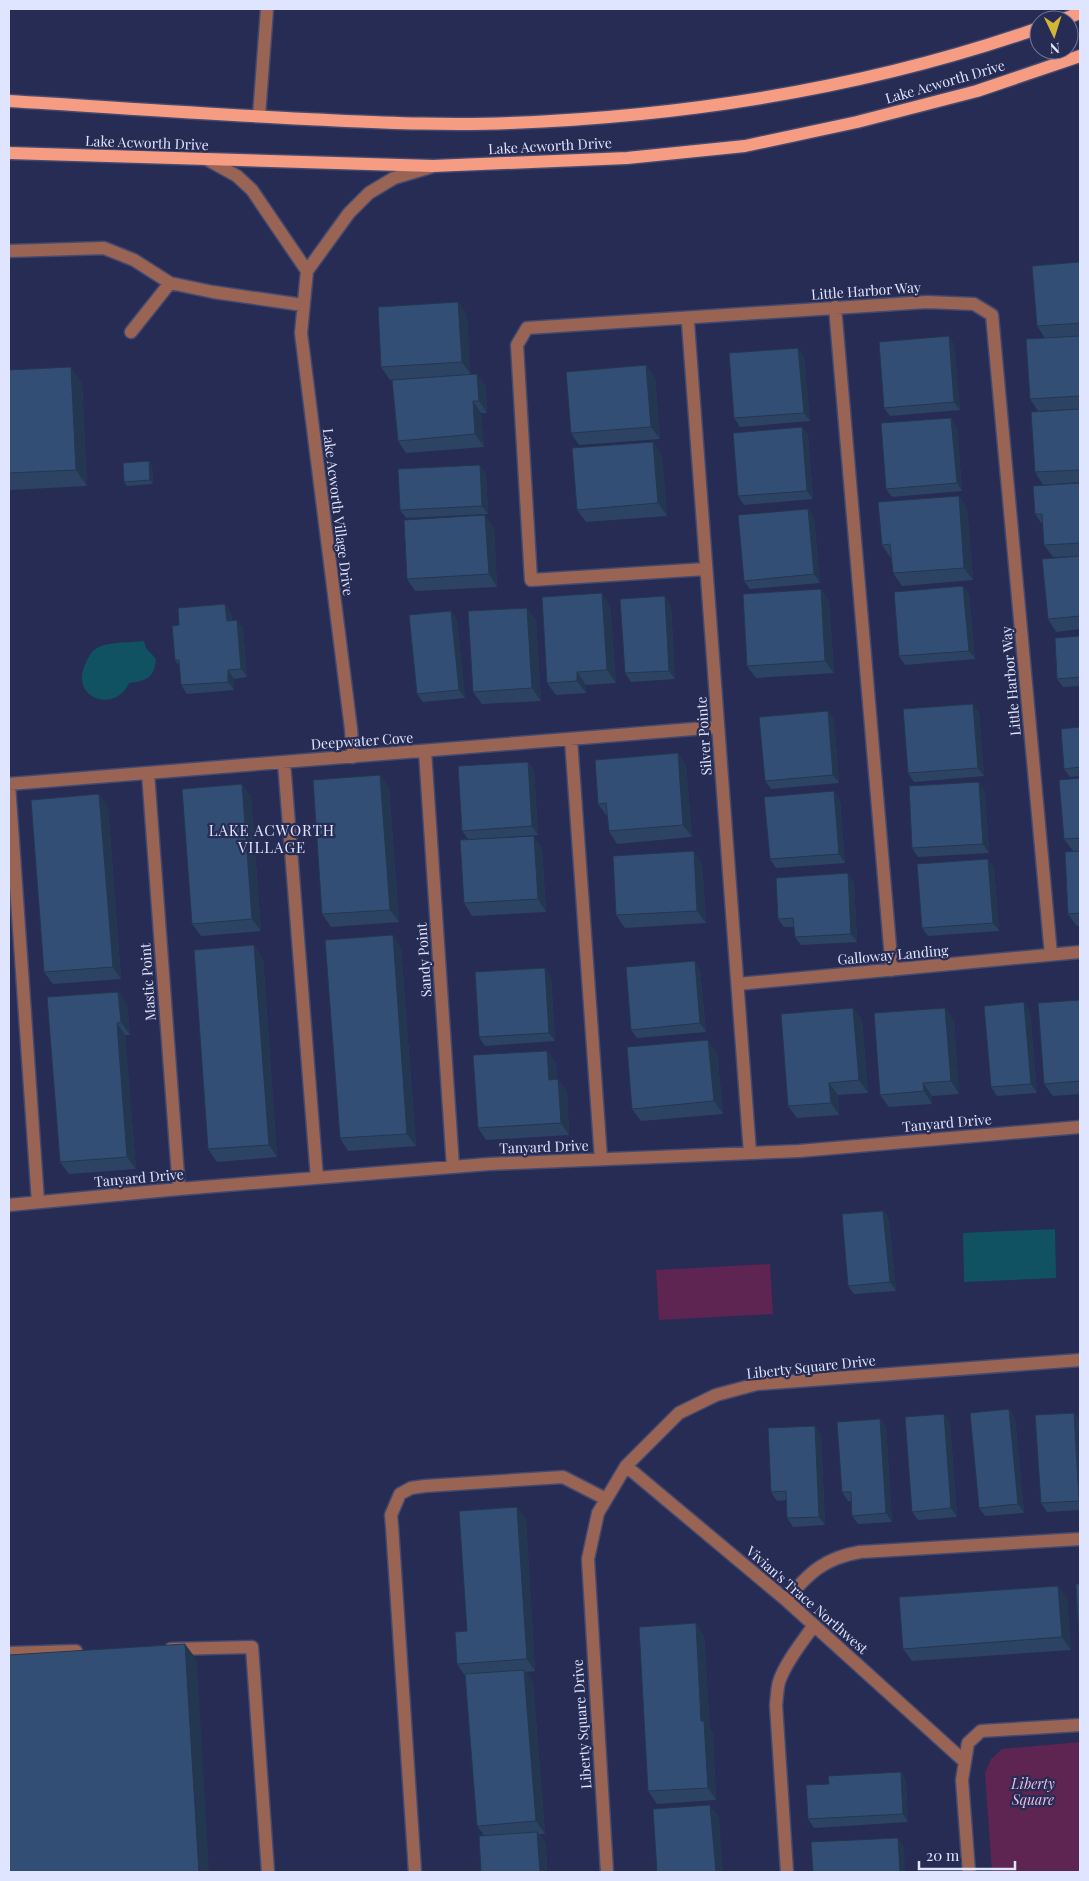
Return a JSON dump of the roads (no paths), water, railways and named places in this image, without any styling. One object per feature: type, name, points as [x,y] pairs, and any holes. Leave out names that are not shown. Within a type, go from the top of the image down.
[{"type":"main road","name":"Lake Acworth Drive","points":[[9,101],[146,111],[414,124],[509,123],[597,118],[721,104],[821,87],[906,68],[1029,31]]},
{"type":"main road","name":"Lake Acworth Drive","points":[[9,153],[433,166],[627,158],[746,146],[857,122],[977,91],[1080,56]]},
{"type":"street","points":[[259,116],[267,9]]},
{"type":"street","points":[[208,160],[237,176],[252,190],[307,271]]},
{"type":"street","name":"Lake Acworth Village Drive","points":[[353,756],[300,333],[307,271],[349,213],[369,193],[394,178],[433,166]]},
{"type":"street","points":[[9,251],[104,248],[134,260],[170,283],[213,292],[303,305]]},
{"type":"street","points":[[131,332],[170,283]]},
{"type":"street","name":"Little Harbor Way","points":[[706,569],[531,580],[517,345],[527,328],[928,302],[974,304],[992,315],[1051,955]]},
{"type":"street","points":[[836,307],[892,970]]},
{"type":"street","name":"Silver Pointe","points":[[686,318],[688,323],[750,1153]]},
{"type":"street","name":"Deepwater Cove","points":[[9,784],[718,727]]},
{"type":"street","points":[[571,739],[601,1159]]},
{"type":"street","name":"Sandy Point","points":[[425,751],[453,1167]]},
{"type":"street","points":[[284,762],[317,1178]]},
{"type":"street","name":"Mastic Point","points":[[148,773],[179,1189]]},
{"type":"street","points":[[9,784],[38,1202]]},
{"type":"street","points":[[1051,955],[1080,952]]},
{"type":"street","name":"Galloway Landing","points":[[738,984],[1051,955]]},
{"type":"street","name":"Tanyard Drive","points":[[9,1205],[453,1167],[799,1151],[1080,1127]]},
{"type":"street","name":"Liberty Square Drive","points":[[607,1872],[588,1559],[598,1512],[626,1466],[679,1413],[716,1395],[758,1384],[1080,1360]]},
{"type":"street","name":"Vivian's Trace Northwest","points":[[626,1466],[786,1600],[964,1761]]},
{"type":"street","points":[[415,1872],[391,1515],[400,1494],[411,1488],[425,1486],[563,1477],[606,1499]]},
{"type":"street","points":[[786,1600],[807,1576],[843,1555],[860,1552],[1080,1540]]},
{"type":"street","points":[[787,1872],[776,1705],[777,1691],[779,1681],[785,1670],[814,1625]]},
{"type":"street","points":[[155,1650],[252,1647],[268,1872]]},
{"type":"street","points":[[9,1653],[87,1651]]},
{"type":"street","points":[[968,1872],[962,1780],[968,1743],[981,1731],[1080,1725]]},
{"type":"water","points":[[144,641],[146,648],[156,659],[153,671],[148,678],[129,683],[123,692],[115,698],[106,700],[90,695],[84,688],[82,679],[84,667],[93,651],[105,645]]},
{"type":"water","points":[[1055,1229],[1056,1278],[964,1282],[963,1233]]},
{"type":"district","name":"LAKE ACWORTH VILLAGE","points":[[272,840]]},
{"type":"park label","name":"Liberty Square","points":[[1033,1792]]}]
